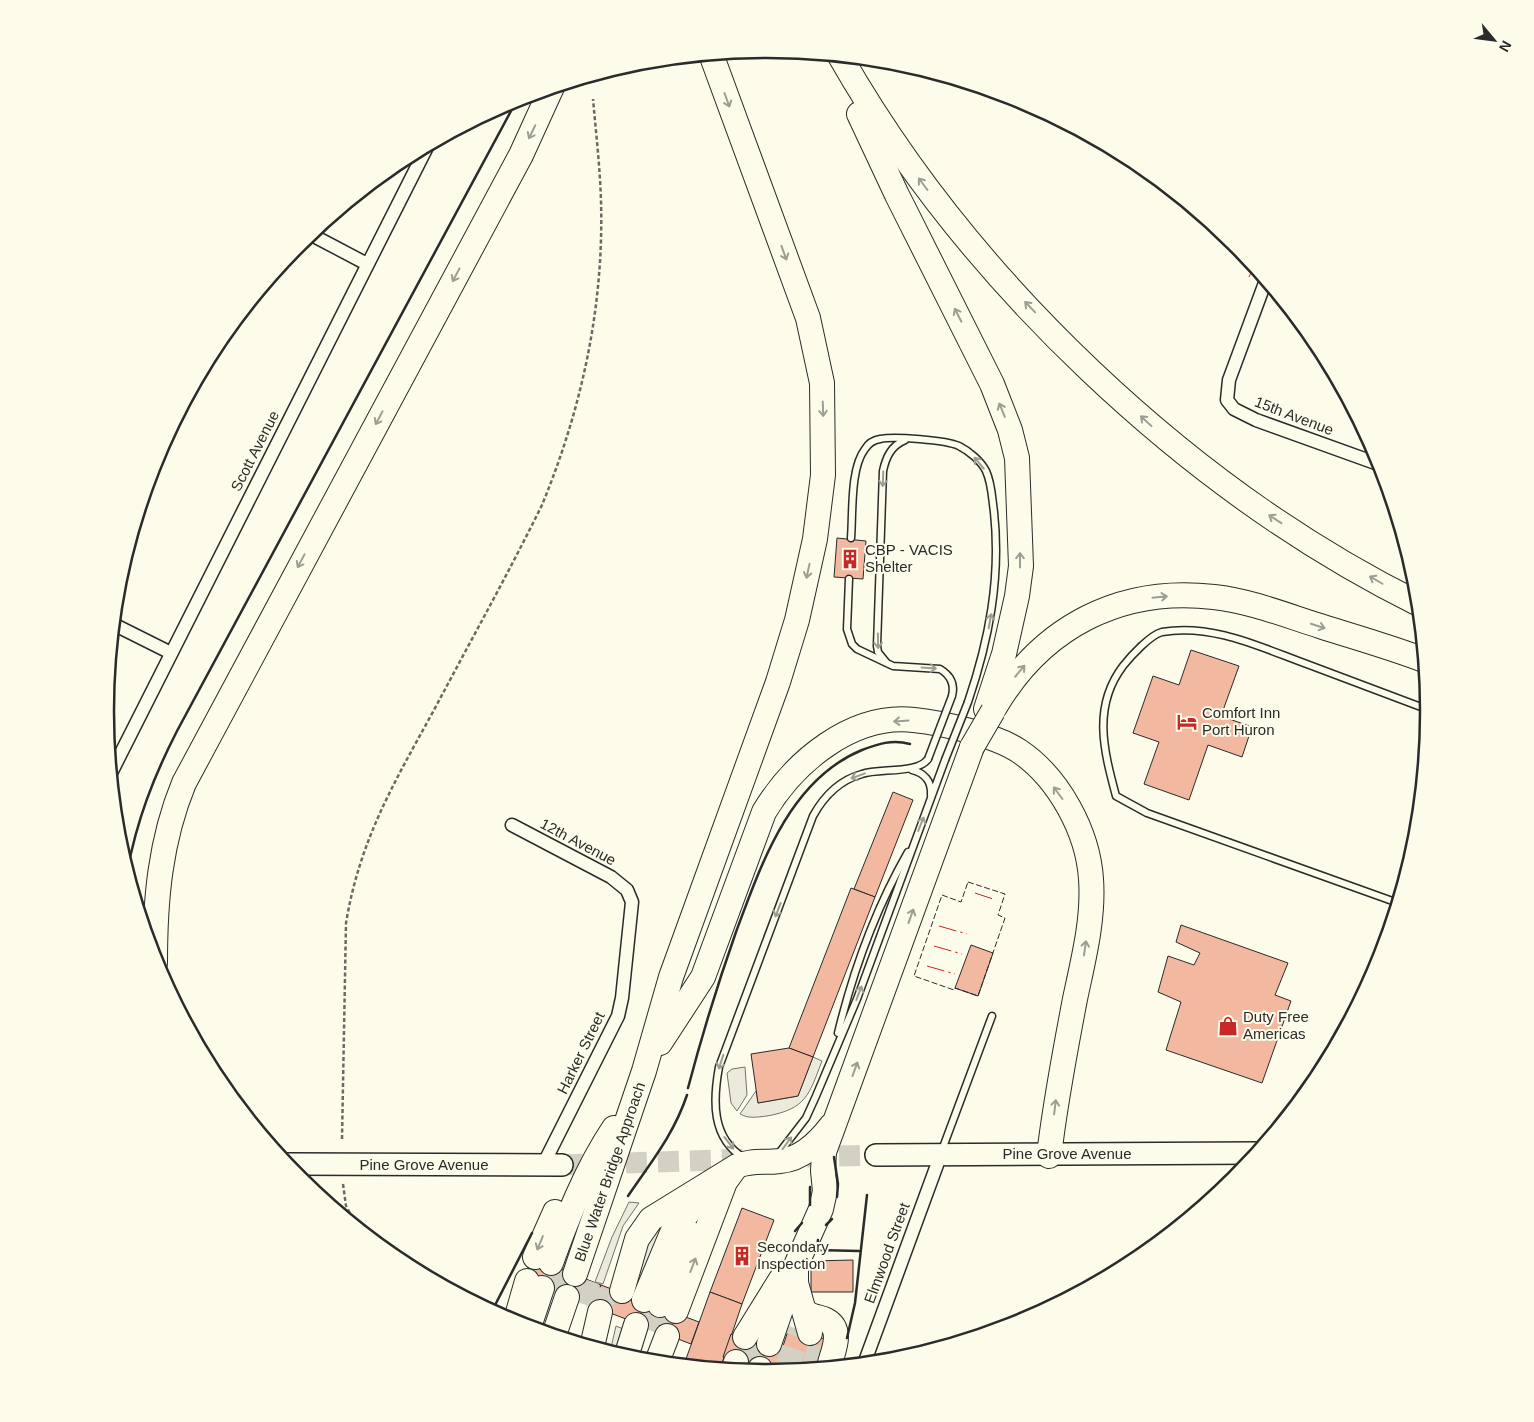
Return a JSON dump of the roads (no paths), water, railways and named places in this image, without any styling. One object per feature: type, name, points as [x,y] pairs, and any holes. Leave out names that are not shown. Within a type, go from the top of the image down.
[{"type":"highway","points":[[644,1071],[671,977],[778,682],[798,620],[816,532],[823,475],[822,383],[808,318],[714,60]]},
{"type":"highway","points":[[763,1342],[800,1304],[808,1236],[823,1199],[825,1185],[822,1161],[961,757],[1004,654],[1017,596],[1021,566],[1019,474],[1010,430],[981,359],[897,195],[835,61]]},
{"type":"highway","points":[[844,62],[892,141],[964,236],[1050,329],[1153,428],[1258,507],[1316,545],[1411,599]]},
{"type":"highway","points":[[155,941],[156,906],[162,855],[170,821],[184,783],[521,155],[548,95]]},
{"type":"highway","points":[[982,707],[1065,629],[1106,609],[1160,596],[1209,596],[1248,603],[1418,658]]},
{"type":"highway","points":[[644,1071],[704,977],[757,829],[774,796],[784,783],[797,768],[835,740],[874,725],[917,720],[986,736],[1019,751],[1047,778],[1063,799],[1074,818],[1082,838],[1091,879],[1090,908],[1085,950],[1056,1097],[1049,1156]]},
{"type":"highway","name":"Blue Water Bridge Approach","points":[[577,1274],[644,1071]]},
{"type":"highway","points":[[577,1274],[549,1224],[572,1181],[600,1148],[634,1100]]},
{"type":"highway","points":[[577,1274],[637,1238],[651,1219],[739,1169],[788,1160],[806,1151],[825,1134],[839,1114]]},
{"type":"highway","points":[[577,1274],[605,1145],[614,1128]]},
{"type":"highway","points":[[739,1169],[725,1182],[660,1306],[672,1233],[687,1211],[739,1169]]},
{"type":"highway","points":[[800,1304],[829,1321],[834,1328],[836,1342],[831,1361]]},
{"type":"highway","points":[[530,1320],[594,1308]]},
{"type":"highway","points":[[540,1324],[594,1308]]},
{"type":"highway","points":[[550,1327],[594,1308]]},
{"type":"highway","points":[[560,1331],[594,1308]]},
{"type":"highway","points":[[571,1334],[594,1308]]},
{"type":"highway","points":[[592,1340],[594,1308]]},
{"type":"highway","points":[[594,1308],[604,1343]]},
{"type":"highway","points":[[594,1308],[620,1347]]},
{"type":"highway","points":[[594,1308],[630,1350]]},
{"type":"highway","points":[[594,1308],[647,1353]]},
{"type":"main road","name":"Pine Grove Avenue","points":[[876,1155],[1049,1156],[1248,1152]]},
{"type":"main road","name":"Pine Grove Avenue","points":[[297,1164],[553,1165]]},
{"type":"street","name":"Scott Avenue","points":[[116,763],[422,156]]},
{"type":"street","points":[[317,238],[367,264]]},
{"type":"street","name":"15th Avenue","points":[[1264,287],[1229,380],[1227,400],[1234,409],[1256,420],[1372,463]]},
{"type":"street","points":[[119,627],[171,653]]},
{"type":"street","name":"12th Avenue","points":[[512,825],[611,878],[627,890]]},
{"type":"street","name":"Harker Street","points":[[553,1165],[618,1016],[622,998],[632,910],[627,890]]},
{"type":"street","name":"Elmwood Street","points":[[867,1357],[941,1154]]},
{"type":"lane","points":[[851,538],[856,469],[860,456],[870,443],[876,440],[939,440],[960,446],[978,461],[985,470],[990,483],[996,533],[995,592],[985,648],[982,707]]},
{"type":"lane","points":[[886,662],[878,652],[877,646],[883,471],[890,452],[895,446],[906,440]]},
{"type":"lane","points":[[849,579],[849,637],[857,649],[901,667],[945,672],[952,684],[952,696],[928,758],[921,766],[871,772],[850,778],[832,790],[813,816],[718,1073],[715,1087],[717,1123],[725,1139],[738,1154],[739,1169],[782,1151],[806,1118],[857,999],[931,798],[961,757]]},
{"type":"lane","points":[[1392,900],[1147,813],[1116,796],[1107,765],[1101,728],[1113,679],[1133,652],[1160,632],[1197,630],[1235,637],[1420,707]]},
{"type":"lane","points":[[906,768],[915,770],[926,777],[932,789],[931,798]]},
{"type":"lane","points":[[834,1049],[847,996],[882,904],[889,886],[914,840]]},
{"type":"lane","points":[[941,1154],[992,1016]]},
{"type":"tunnel","points":[[807,1157],[876,1155]]},
{"type":"tunnel","points":[[562,1165],[752,1159]]},
{"type":"tunnel","points":[[554,1293],[563,1268]]},
{"type":"tunnel","points":[[580,1303],[588,1278]]},
{"type":"tunnel","points":[[600,1312],[607,1285]]},
{"type":"tunnel","points":[[651,1331],[660,1305]]},
{"type":"tunnel","points":[[789,1363],[800,1330]]},
{"type":"tunnel","points":[[816,1362],[822,1337]]},
{"type":"tunnel","points":[[748,1364],[756,1340]]},
{"type":"place","name":"CBP - VACIS Shelter","points":[[850,559]]},
{"type":"place","name":"Comfort Inn Port Huron","points":[[1187,722]]},
{"type":"place","name":"Duty Free Americas","points":[[1228,1026]]},
{"type":"place","name":"Secondary Inspection","points":[[742,1256]]}]
